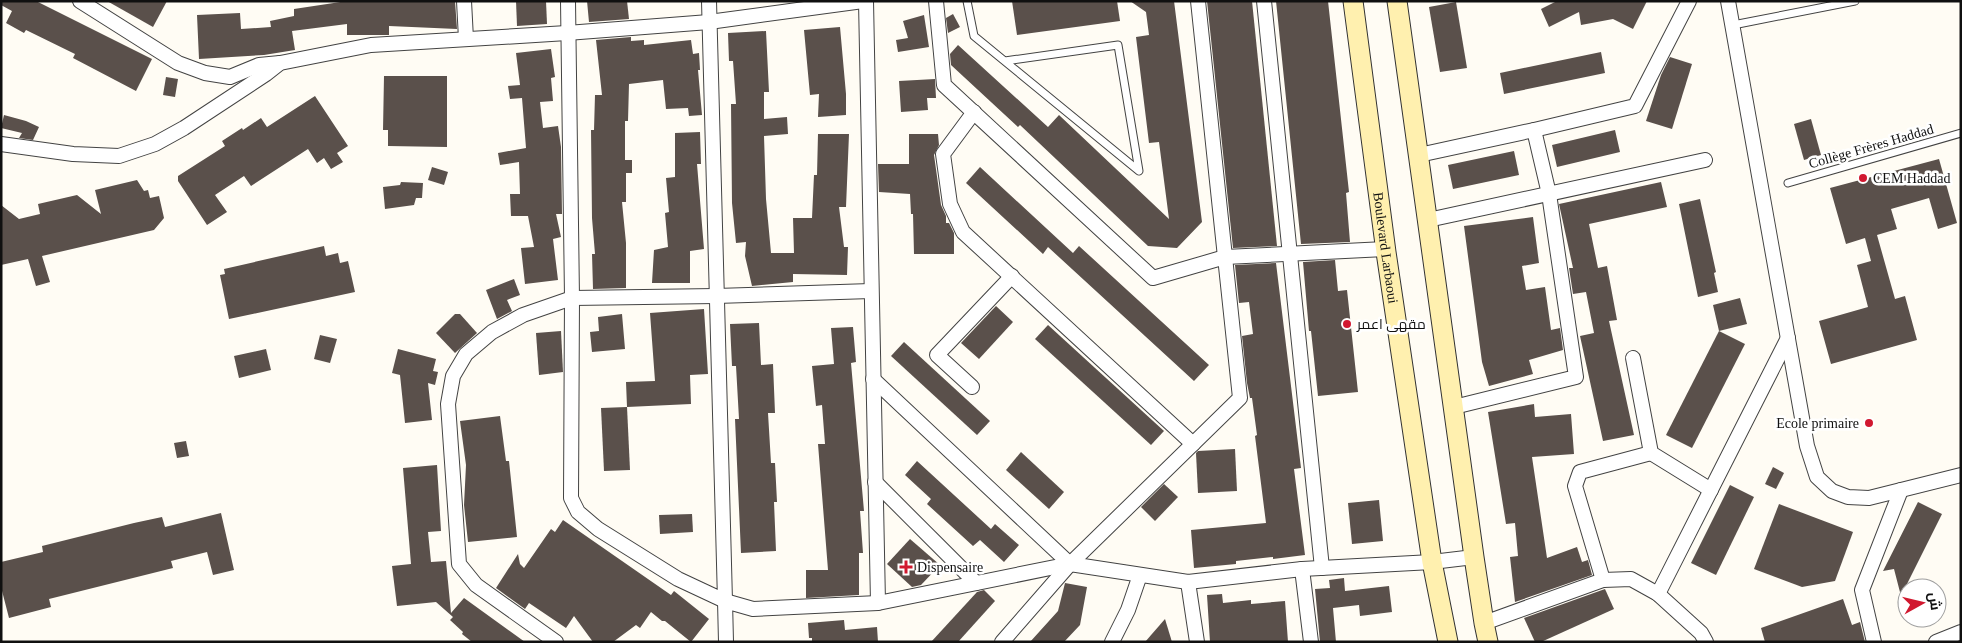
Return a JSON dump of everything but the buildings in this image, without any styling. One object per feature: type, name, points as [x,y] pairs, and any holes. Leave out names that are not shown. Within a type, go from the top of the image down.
[{"type":"main road","name":"Boulevard Larbaoui","points":[[1353,1],[1385,249],[1432,562],[1448,642]]},
{"type":"main road","points":[[1397,1],[1474,557],[1488,642]]},
{"type":"street","points":[[80,1],[178,63],[205,73],[230,76],[259,65],[280,63],[371,45],[709,22],[864,1],[878,603]]},
{"type":"street","points":[[464,1],[466,39]]},
{"type":"street","points":[[568,1],[572,298],[571,498],[578,512],[598,529],[678,579],[725,601],[753,609],[878,603],[1070,564],[1188,582],[1302,569],[1432,562],[1474,557]]},
{"type":"street","points":[[709,1],[726,642]]},
{"type":"street","points":[[936,1],[944,85],[1153,278],[1226,257],[1385,249]]},
{"type":"street","points":[[1002,642],[1070,564],[1240,398],[1198,1]]},
{"type":"street","points":[[1264,1],[1322,568]]},
{"type":"street","points":[[1419,155],[1635,106],[1689,1]]},
{"type":"street","points":[[1728,1],[1807,446],[1817,478],[1832,491],[1848,497],[1868,498],[1961,475]]},
{"type":"street","points":[[1,144],[73,154],[119,156],[155,144],[184,128],[280,63]]},
{"type":"street","points":[[974,112],[943,154],[950,204],[963,232],[1193,444]]},
{"type":"street","points":[[1454,407],[1576,377],[1549,194],[1534,130]]},
{"type":"street","points":[[1428,220],[1705,160]]},
{"type":"street","points":[[972,387],[937,355],[1012,276]]},
{"type":"street","points":[[556,642],[476,585],[459,564],[448,404],[453,376],[466,354],[492,332],[523,316],[572,298],[871,291]]},
{"type":"street","points":[[1658,594],[1788,338]]},
{"type":"street","points":[[1633,358],[1651,453]]},
{"type":"street","points":[[873,379],[1070,564]]},
{"type":"street","points":[[1603,580],[1575,486],[1580,472],[1651,453],[1711,490]]},
{"type":"street","points":[[875,482],[976,583]]},
{"type":"street","points":[[1874,642],[1862,590],[1901,490]]},
{"type":"street","points":[[1302,569],[1311,642]]},
{"type":"street","points":[[1112,642],[1128,610],[1140,575]]},
{"type":"street","points":[[1484,623],[1603,580],[1630,579],[1658,594],[1701,633],[1706,642]]},
{"type":"street","points":[[1188,582],[1197,642]]},
{"type":"street","points":[[1936,642],[1961,632]]},
{"type":"lane","points":[[967,1],[974,36],[1139,171],[1118,45],[1005,61]]},
{"type":"lane","points":[[1733,25],[1855,1]]},
{"type":"lane","name":"Collège Frères Haddad","points":[[1788,183],[1961,133]]},
{"type":"place","name":"CEM Haddad","points":[[1863,178]]},
{"type":"place","name":"مقهى اعمر","points":[[1347,324]]},
{"type":"place","name":"Ecole primaire","points":[[1869,423]]},
{"type":"place","name":"Dispensaire","points":[[906,567]]}]
